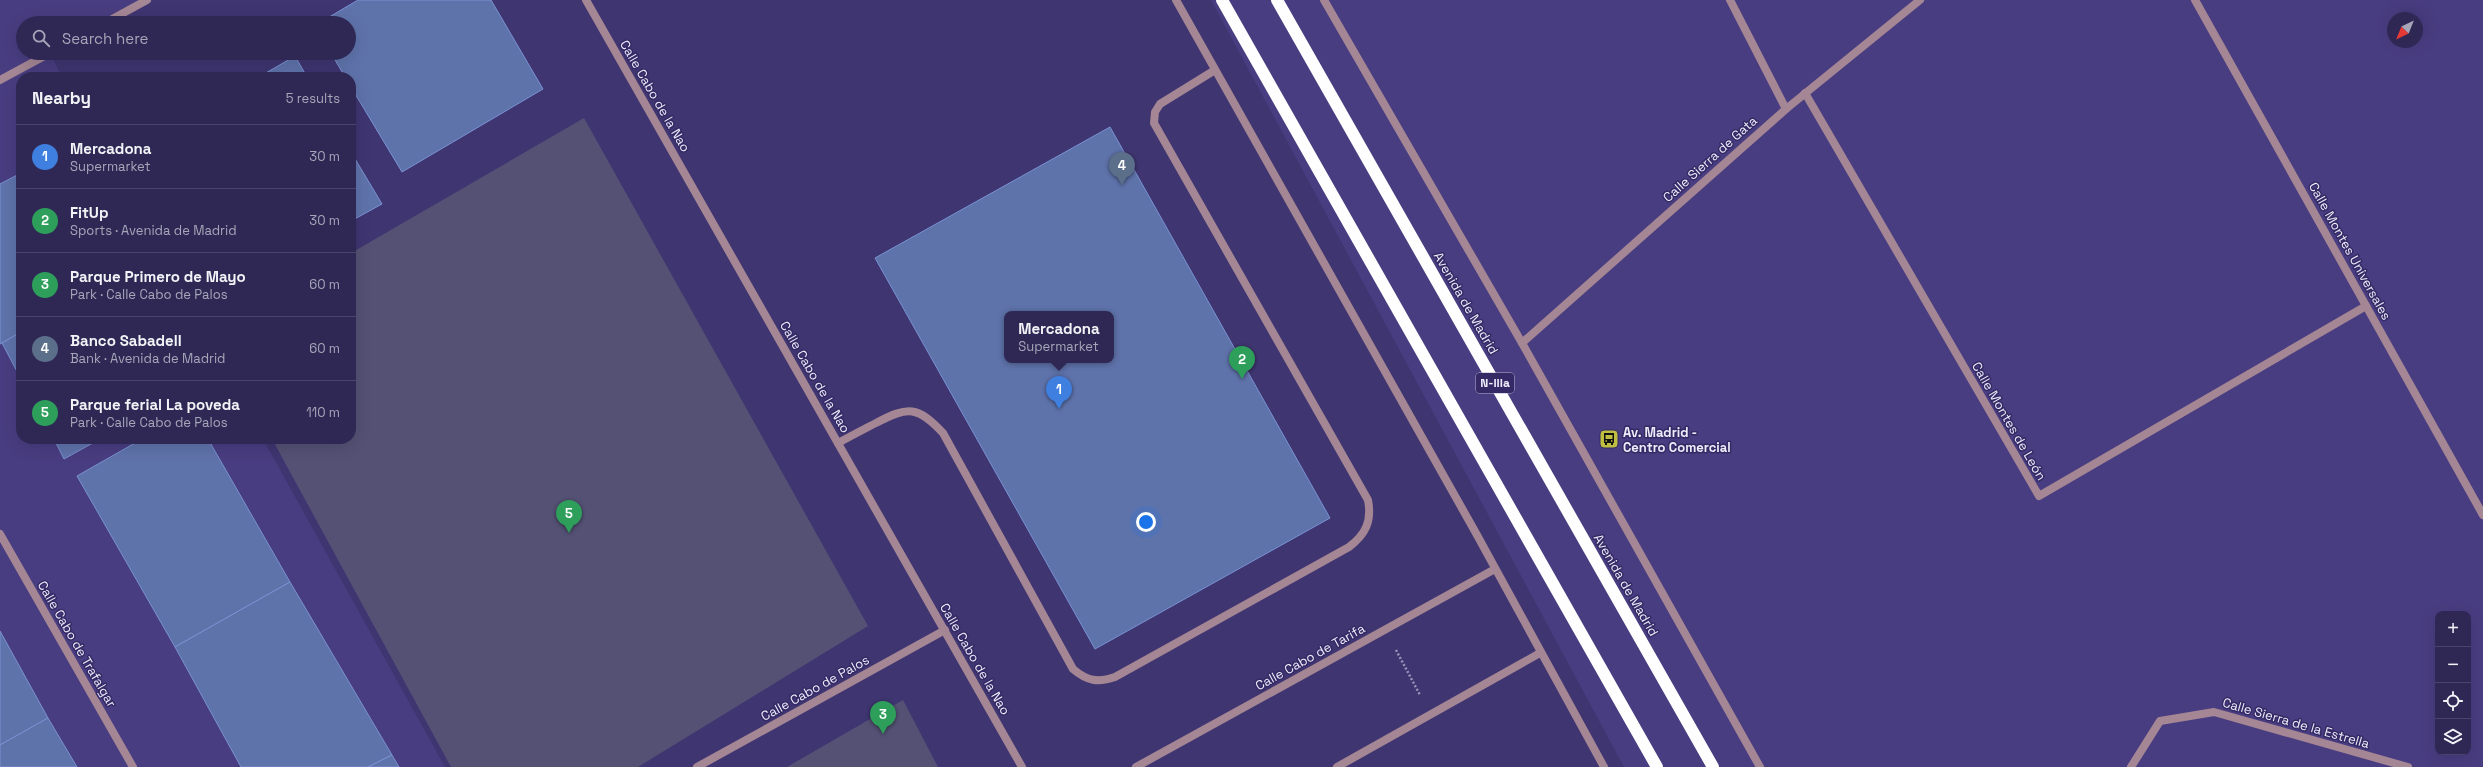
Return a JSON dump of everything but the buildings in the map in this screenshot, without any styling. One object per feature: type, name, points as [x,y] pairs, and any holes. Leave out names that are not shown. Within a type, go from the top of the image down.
[{"type":"highway","points":[[1222,0],[1657,767]]},
{"type":"highway","name":"Avenida de Madrid","points":[[1277,0],[1713,767]]},
{"type":"street","points":[[118,16],[147,0]]},
{"type":"street","name":"Calle Cabo de la Nao","points":[[586,0],[1022,767]]},
{"type":"street","points":[[1176,0],[1495,569],[1604,767]]},
{"type":"street","points":[[1324,0],[1522,343],[1760,767]]},
{"type":"street","points":[[1730,0],[1786,109]]},
{"type":"street","name":"Calle Sierra de Gata","points":[[1522,343],[1786,109],[1920,0]]},
{"type":"street","name":"Calle Montes Universales","points":[[2195,0],[2483,515]]},
{"type":"street","points":[[0,80],[37,60]]},
{"type":"street","points":[[838,443],[901,410],[921,414],[932,422],[942,433],[1074,669],[1086,679],[1094,681],[1102,681],[1116,677],[1349,547],[1360,539],[1368,526],[1370,512],[1368,500],[1154,123],[1155,112],[1160,104],[1215,70]]},
{"type":"street","name":"Calle Montes de León","points":[[1805,93],[2039,496],[2366,306]]},
{"type":"street","name":"Calle Cabo de Trafalgar","points":[[0,534],[133,767]]},
{"type":"street","name":"Calle Cabo de Tarifa","points":[[1136,767],[1495,569]]},
{"type":"street","name":"Calle Cabo de Palos","points":[[697,767],[945,630]]},
{"type":"street","points":[[1337,767],[1540,653]]},
{"type":"street","name":"Calle Sierra de la Estrella","points":[[2131,767],[2160,721],[2214,712],[2408,767]]},
{"type":"path","points":[[1385,630],[1431,714]]},
{"type":"shaded area","points":[[0,0],[138,0],[112,16],[16,16],[16,60],[54,60],[60,72],[16,72],[16,444],[266,444],[445,767],[0,767]]},
{"type":"shaded area","points":[[1211,0],[2483,0],[2483,767],[1624,767]]},
{"type":"shaded area","points":[[584,118],[868,626],[638,767],[451,767],[275,444],[356,444],[356,250]]},
{"type":"shaded area","points":[[903,700],[938,767],[787,767]]},
{"type":"place","name":"Banco Sabadell","points":[[1122,185]]},
{"type":"place","name":"FitUp","points":[[1242,379]]},
{"type":"place","name":"Mercadona","points":[[1059,409]]},
{"type":"place","name":"Av. Madrid - Centro Comercial","points":[[1609,439]]},
{"type":"place","name":"Parque ferial La poveda","points":[[569,533]]},
{"type":"place","name":"Parque Primero de Mayo","points":[[883,734]]}]
